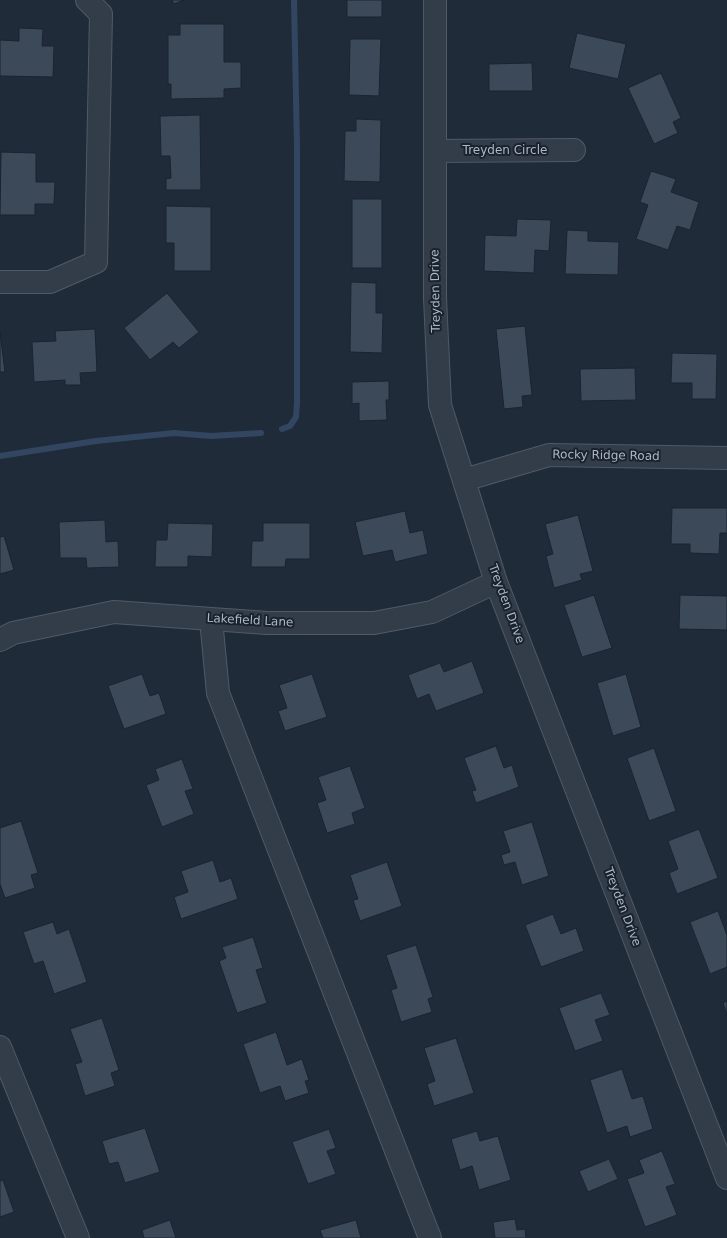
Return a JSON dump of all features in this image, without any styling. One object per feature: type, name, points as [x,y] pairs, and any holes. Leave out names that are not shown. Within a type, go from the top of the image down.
[{"type":"street","points":[[0,282],[50,282],[96,262],[101,14],[87,0]]},
{"type":"street","name":"Treyden Drive","points":[[435,0],[435,298],[440,405],[496,582],[727,1178]]},
{"type":"street","name":"Treyden Circle","points":[[435,151],[574,150]]},
{"type":"street","name":"Rocky Ridge Road","points":[[464,480],[549,455],[727,458]]},
{"type":"street","name":"Lakefield Lane","points":[[0,640],[13,633],[114,612],[267,623],[374,623],[432,612],[496,582]]},
{"type":"street","points":[[211,619],[218,693],[430,1238]]},
{"type":"street","points":[[0,1047],[78,1238]]},
{"type":"building","points":[[172,0],[184,0],[174,4]]},
{"type":"building","points":[[347,0],[382,0],[382,17],[347,17]]},
{"type":"building","points":[[180,24],[224,24],[224,62],[241,62],[241,88],[224,89],[224,98],[171,99],[171,84],[168,84],[168,35],[180,35]]},
{"type":"building","points":[[19,28],[43,29],[42,46],[54,46],[53,77],[0,76],[0,40],[19,41]]},
{"type":"building","points":[[577,33],[626,44],[618,79],[569,68]]},
{"type":"building","points":[[350,39],[381,39],[379,96],[349,95]]},
{"type":"building","points":[[532,63],[533,91],[489,91],[489,64]]},
{"type":"building","points":[[661,73],[681,118],[673,122],[678,133],[654,144],[628,88]]},
{"type":"building","points":[[200,115],[201,190],[166,190],[166,179],[171,178],[170,156],[161,156],[160,116]]},
{"type":"building","points":[[356,119],[381,120],[380,182],[344,181],[345,131],[356,131]]},
{"type":"building","points":[[1,152],[36,153],[36,182],[55,182],[54,204],[35,204],[35,215],[0,215]]},
{"type":"building","points":[[651,171],[676,179],[671,192],[699,202],[690,230],[677,226],[668,250],[636,239],[648,205],[640,202]]},
{"type":"building","points":[[352,199],[382,199],[382,268],[352,268]]},
{"type":"building","points":[[166,206],[211,207],[211,271],[174,271],[174,243],[166,243]]},
{"type":"building","points":[[517,219],[551,220],[549,251],[535,250],[534,273],[484,271],[485,235],[516,236]]},
{"type":"building","points":[[567,230],[588,231],[588,241],[619,242],[618,275],[565,274]]},
{"type":"building","points":[[351,282],[376,283],[376,313],[383,313],[382,353],[350,352]]},
{"type":"building","points":[[167,293],[199,332],[179,348],[173,342],[150,360],[124,328]]},
{"type":"building","points":[[525,326],[532,395],[522,396],[523,407],[504,409],[496,329]]},
{"type":"building","points":[[95,329],[97,372],[80,373],[81,385],[65,385],[65,380],[34,382],[32,342],[56,341],[55,331]]},
{"type":"building","points":[[0,332],[5,372],[0,372]]},
{"type":"building","points":[[672,353],[717,354],[716,399],[692,399],[692,383],[671,383]]},
{"type":"building","points":[[635,368],[636,400],[581,401],[580,369]]},
{"type":"building","points":[[389,381],[389,400],[386,400],[387,420],[359,421],[359,403],[352,404],[352,382]]},
{"type":"building","points":[[672,508],[727,508],[727,533],[720,533],[719,554],[690,553],[690,544],[671,544]]},
{"type":"building","points":[[405,511],[410,533],[423,530],[428,554],[395,562],[392,550],[363,556],[355,522]]},
{"type":"building","points":[[578,515],[593,571],[580,574],[582,580],[554,588],[546,556],[553,554],[545,524]]},
{"type":"building","points":[[105,520],[106,542],[118,541],[119,567],[87,568],[86,558],[60,558],[59,522]]},
{"type":"building","points":[[168,523],[213,524],[212,557],[188,556],[188,567],[155,567],[156,540],[167,540]]},
{"type":"building","points":[[263,523],[310,523],[310,559],[286,559],[285,567],[251,567],[252,541],[263,541]]},
{"type":"building","points":[[4,536],[14,570],[0,574],[0,537]]},
{"type":"building","points":[[594,595],[612,648],[582,657],[564,605]]},
{"type":"building","points":[[680,595],[727,596],[727,630],[679,629]]},
{"type":"building","points":[[472,661],[484,693],[436,711],[429,694],[417,699],[408,675],[440,663],[444,672]]},
{"type":"building","points":[[142,674],[150,696],[159,693],[166,714],[124,729],[108,686]]},
{"type":"building","points":[[312,674],[327,717],[285,731],[278,711],[287,708],[279,685]]},
{"type":"building","points":[[626,674],[641,727],[613,736],[597,683]]},
{"type":"building","points":[[496,746],[504,768],[512,765],[519,787],[476,803],[472,791],[476,790],[464,758]]},
{"type":"building","points":[[654,748],[676,811],[649,821],[627,758]]},
{"type":"building","points":[[182,759],[193,789],[185,791],[194,814],[162,827],[146,785],[159,780],[155,769]]},
{"type":"building","points":[[350,766],[365,808],[352,813],[355,824],[327,833],[317,803],[326,800],[318,777]]},
{"type":"building","points":[[21,821],[38,873],[31,875],[35,888],[5,898],[0,884],[0,828]]},
{"type":"building","points":[[532,822],[549,876],[522,885],[515,862],[504,865],[501,855],[510,852],[503,831]]},
{"type":"building","points":[[699,829],[718,878],[677,894],[669,873],[678,869],[668,841]]},
{"type":"building","points":[[213,860],[220,882],[231,878],[238,899],[181,919],[174,897],[188,892],[181,871]]},
{"type":"building","points":[[387,862],[402,906],[360,921],[353,900],[358,899],[350,875]]},
{"type":"building","points":[[718,911],[727,935],[727,967],[710,974],[690,922]]},
{"type":"building","points":[[553,914],[561,934],[576,928],[584,951],[541,967],[525,925]]},
{"type":"building","points":[[53,922],[57,934],[69,929],[87,982],[54,994],[43,961],[34,964],[23,932]]},
{"type":"building","points":[[253,937],[263,968],[256,970],[267,1003],[237,1013],[219,961],[226,958],[222,947]]},
{"type":"building","points":[[416,945],[433,997],[428,999],[432,1012],[401,1022],[391,990],[397,988],[386,955]]},
{"type":"building","points":[[601,993],[610,1015],[595,1020],[603,1041],[575,1051],[559,1008]]},
{"type":"building","points":[[727,1001],[727,1015],[723,1003]]},
{"type":"building","points":[[102,1018],[119,1070],[111,1073],[115,1086],[85,1096],[75,1064],[82,1062],[70,1029]]},
{"type":"building","points":[[276,1032],[287,1065],[302,1059],[309,1080],[305,1081],[309,1093],[285,1101],[280,1086],[260,1093],[243,1044]]},
{"type":"building","points":[[456,1038],[474,1093],[434,1106],[427,1084],[435,1081],[424,1048]]},
{"type":"building","points":[[622,1069],[632,1099],[643,1096],[653,1129],[630,1137],[627,1126],[607,1133],[590,1080]]},
{"type":"building","points":[[145,1128],[160,1172],[125,1183],[118,1162],[109,1164],[102,1141]]},
{"type":"building","points":[[329,1129],[336,1148],[327,1151],[336,1174],[308,1184],[292,1142]]},
{"type":"building","points":[[477,1131],[480,1141],[498,1136],[511,1180],[479,1190],[472,1166],[460,1170],[451,1139]]},
{"type":"building","points":[[662,1151],[675,1184],[666,1187],[677,1215],[645,1227],[627,1179],[644,1173],[639,1160]]},
{"type":"building","points":[[609,1159],[618,1179],[588,1192],[579,1171]]},
{"type":"building","points":[[3,1180],[14,1212],[0,1217],[0,1181]]},
{"type":"building","points":[[515,1219],[517,1230],[525,1229],[526,1238],[495,1238],[493,1222]]},
{"type":"building","points":[[170,1220],[176,1238],[144,1238],[142,1230]]},
{"type":"building","points":[[356,1220],[361,1238],[323,1238],[320,1230]]},
{"type":"waterway","points":[[282,429],[290,426],[296,417],[297,402],[297,147],[294,0]]},
{"type":"waterway","points":[[0,456],[96,441],[174,433],[211,436],[261,433]]}]
